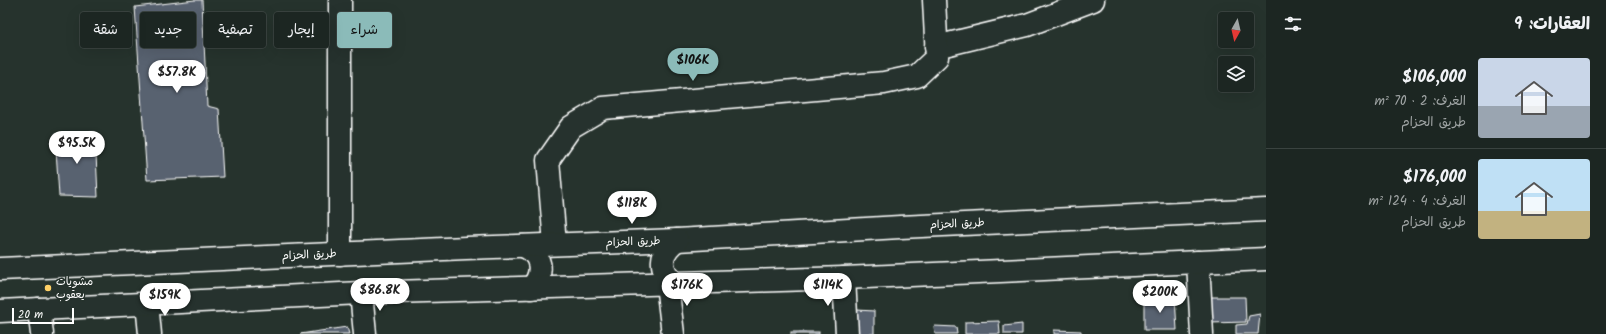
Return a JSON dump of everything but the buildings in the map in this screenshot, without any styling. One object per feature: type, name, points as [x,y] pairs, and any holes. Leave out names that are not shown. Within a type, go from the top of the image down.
[{"type":"main road","points":[[340,0],[340,254]]},
{"type":"main road","points":[[555,244],[548,160],[570,127],[603,108],[884,83],[917,76],[937,58],[934,0]]},
{"type":"main road","points":[[936,47],[1027,25],[1093,0]]},
{"type":"main road","name":"طريق الحزام","points":[[0,269],[555,244],[677,240],[900,227],[1266,210]]},
{"type":"main road","points":[[1243,211],[1251,212],[1259,216],[1266,226]]},
{"type":"main road","points":[[673,334],[671,284],[666,274],[663,261],[667,249],[677,240]]},
{"type":"main road","points":[[523,246],[534,252],[540,264],[539,277],[536,284],[531,288]]},
{"type":"main road","points":[[0,311],[361,293],[844,278],[1198,262],[1263,256]]},
{"type":"main road","points":[[1198,262],[1202,334]]},
{"type":"main road","points":[[844,278],[847,334]]},
{"type":"main road","points":[[361,293],[365,334]]},
{"type":"main road","points":[[147,303],[150,334]]},
{"type":"main road","points":[[39,309],[42,334]]},
{"type":"place","name":"مشويات يعقوب","points":[[48,288]]}]
